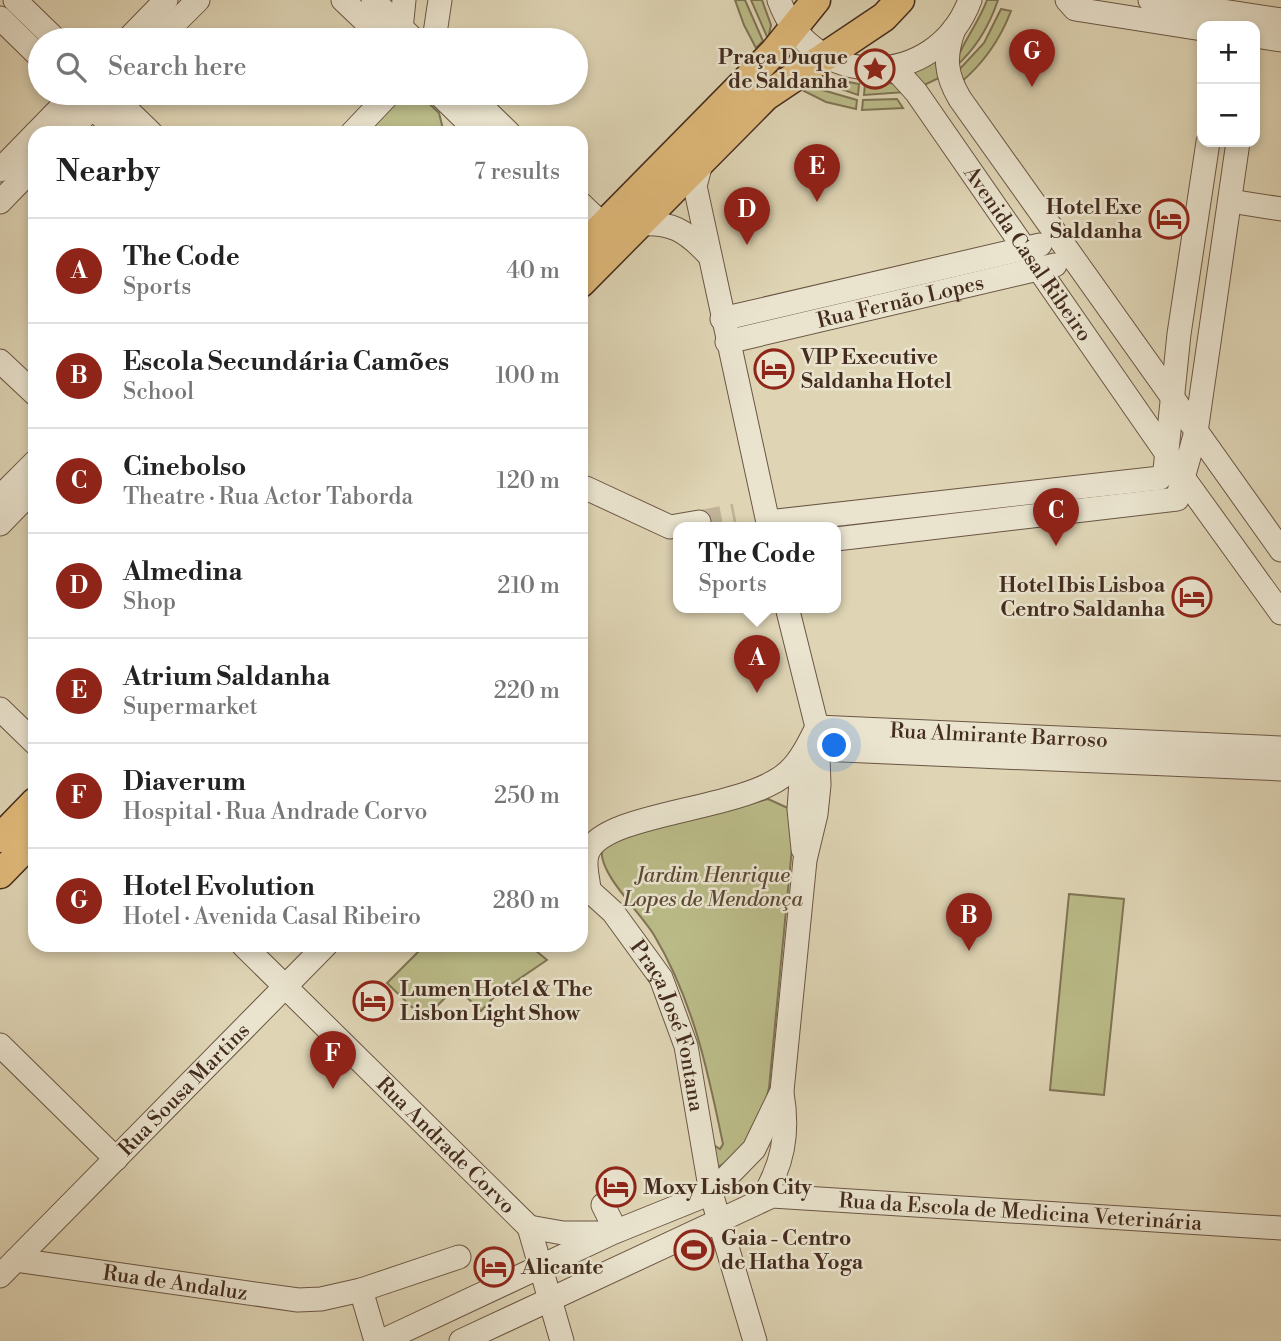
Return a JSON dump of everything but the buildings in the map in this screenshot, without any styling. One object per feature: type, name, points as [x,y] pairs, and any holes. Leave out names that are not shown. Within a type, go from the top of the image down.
[{"type":"main road","points":[[588,276],[702,160],[766,79],[795,29],[816,0]]},
{"type":"main road","points":[[588,236],[766,79],[824,55],[884,17],[900,0]]},
{"type":"main road","points":[[0,838],[28,809]]},
{"type":"main road","points":[[0,874],[28,845]]},
{"type":"street","points":[[15,0],[44,28]]},
{"type":"street","points":[[151,28],[166,0]]},
{"type":"street","points":[[158,28],[198,0]]},
{"type":"street","points":[[343,0],[386,28]]},
{"type":"street","points":[[373,0],[393,28]]},
{"type":"street","points":[[401,28],[404,0]]},
{"type":"street","points":[[436,28],[440,0]]},
{"type":"street","points":[[779,0],[795,29],[824,55],[850,65],[880,68],[900,65],[924,56],[954,29],[970,0]]},
{"type":"street","points":[[1067,0],[1076,9],[1197,28]]},
{"type":"street","points":[[1150,0],[1256,20],[1281,20]]},
{"type":"street","points":[[0,18],[28,45]]},
{"type":"street","points":[[1256,20],[1281,40]]},
{"type":"street","name":"Avenida Casal Ribeiro","points":[[954,29],[946,57],[954,89],[1281,550]]},
{"type":"street","name":"Avenida Casal Ribeiro","points":[[880,68],[898,72],[906,79],[1027,248],[1185,480],[1281,613]]},
{"type":"street","points":[[46,126],[78,105]]},
{"type":"street","points":[[72,126],[86,105]]},
{"type":"street","points":[[99,105],[114,126]]},
{"type":"street","points":[[106,105],[140,126]]},
{"type":"street","points":[[359,126],[379,105]]},
{"type":"street","points":[[450,105],[472,126]]},
{"type":"street","points":[[480,105],[502,126]]},
{"type":"street","points":[[0,170],[28,140]]},
{"type":"street","points":[[786,522],[1153,481],[1163,474],[1179,334],[1207,147]]},
{"type":"street","points":[[841,537],[1175,499],[1185,480],[1196,432],[1237,147]]},
{"type":"street","points":[[702,160],[695,186],[707,253],[768,522]]},
{"type":"street","points":[[0,202],[28,173]]},
{"type":"street","points":[[1202,180],[1230,200],[1281,209]]},
{"type":"street","points":[[1197,211],[1210,206],[1222,210],[1230,200]]},
{"type":"street","points":[[639,224],[674,225],[689,234],[707,253]]},
{"type":"street","name":"Rua Fernão Lopes","points":[[909,288],[1059,239]]},
{"type":"street","name":"Rua Fernão Lopes","points":[[725,330],[909,288],[1041,269],[1074,259]]},
{"type":"street","points":[[1188,275],[1218,280]]},
{"type":"street","points":[[1132,342],[1142,347],[1165,348],[1179,334]]},
{"type":"street","points":[[0,361],[28,387]]},
{"type":"street","points":[[0,497],[28,469]]},
{"type":"street","points":[[588,489],[673,526]]},
{"type":"street","points":[[0,524],[28,495]]},
{"type":"street","points":[[761,1200],[778,1169],[786,1138],[782,1091],[808,852],[818,794],[813,744],[788,613]]},
{"type":"street","points":[[0,709],[28,736]]},
{"type":"street","points":[[808,852],[799,809],[813,744]]},
{"type":"street","name":"Rua Almirante Barroso","points":[[813,744],[1182,754],[1281,748]]},
{"type":"street","name":"Praça José Fontana","points":[[588,849],[618,826],[697,809],[758,791],[787,773],[813,744]]},
{"type":"street","name":"Rua Almirante Barroso","points":[[1182,754],[1281,769]]},
{"type":"street","points":[[758,791],[786,798],[799,809]]},
{"type":"street","name":"Praça José Fontana","points":[[588,889],[613,912],[660,978],[686,1046],[711,1193],[755,1341]]},
{"type":"street","name":"Rua Andrade Corvo","points":[[250,952],[529,1227]]},
{"type":"street","name":"Rua Sousa Martins","points":[[6,1268],[319,952]]},
{"type":"street","points":[[0,1045],[116,1159]]},
{"type":"street","points":[[382,1341],[614,1232],[711,1193],[754,1149],[782,1091]]},
{"type":"street","name":"Rua da Escola de Medicina Veterinária","points":[[461,1341],[761,1200],[785,1195],[1281,1228]]},
{"type":"street","points":[[603,1205],[614,1232]]},
{"type":"street","points":[[562,1341],[529,1227],[563,1233],[614,1232]]},
{"type":"street","points":[[376,1341],[361,1290],[459,1257]]},
{"type":"street","name":"Rua de Andaluz","points":[[6,1268],[298,1300],[361,1290]]},
{"type":"green space","points":[[735,0],[745,0],[763,41],[756,48],[744,25]]},
{"type":"green space","points":[[751,0],[762,0],[771,25],[768,39]]},
{"type":"green space","points":[[987,0],[998,0],[981,37],[954,68],[961,50]]},
{"type":"green space","points":[[1001,9],[1011,11],[1002,32],[984,59],[960,83],[956,73],[984,43]]},
{"type":"green space","points":[[936,60],[941,77],[920,87],[911,71]]},
{"type":"green space","points":[[819,76],[859,84],[858,95],[812,79]]},
{"type":"green space","points":[[893,83],[906,92],[864,95],[865,84]]},
{"type":"green space","points":[[812,87],[857,100],[856,109],[826,102],[800,89]]},
{"type":"green space","points":[[897,99],[903,108],[862,110],[863,100]]},
{"type":"green space","points":[[367,105],[431,105],[439,113],[442,126],[345,126]]},
{"type":"green space","name":"Jardim Henrique Lopes de Mendonça","points":[[768,799],[788,808],[794,827],[769,1088],[752,1134],[737,1153],[718,1167],[712,1144],[720,1149],[723,1144],[705,1063],[689,1010],[668,960],[648,926],[613,881],[602,850],[619,833]]},
{"type":"green space","points":[[1069,894],[1124,899],[1104,1095],[1050,1090]]},
{"type":"green space","points":[[418,952],[537,952],[547,960],[497,994],[481,1011],[456,987],[424,1019],[387,983]]},
{"type":"tunnel","points":[[699,522],[735,515]]},
{"type":"place","name":"Praça Duque de Saldanha","points":[[875,69]]},
{"type":"place","name":"Hotel Evolution","points":[[1032,87]]},
{"type":"place","name":"Atrium Saldanha","points":[[817,202]]},
{"type":"place","name":"Hotel Exe Saldanha","points":[[1169,219]]},
{"type":"place","name":"Almedina","points":[[747,245]]},
{"type":"place","name":"VIP Executive Saldanha Hotel","points":[[774,369]]},
{"type":"place","name":"Cinebolso","points":[[1056,546]]},
{"type":"place","name":"Hotel Ibis Lisboa Centro Saldanha","points":[[1192,597]]},
{"type":"place","name":"The Code","points":[[757,693]]},
{"type":"place","name":"Escola Secundária Camões","points":[[969,951]]},
{"type":"place","name":"Lumen Hotel & The Lisbon Light Show","points":[[373,1001]]},
{"type":"place","name":"Diaverum","points":[[333,1089]]},
{"type":"place","name":"Moxy Lisbon City","points":[[616,1187]]},
{"type":"place","name":"Gaia - Centro de Hatha Yoga","points":[[694,1250]]},
{"type":"place","name":"Alicante","points":[[494,1267]]}]
